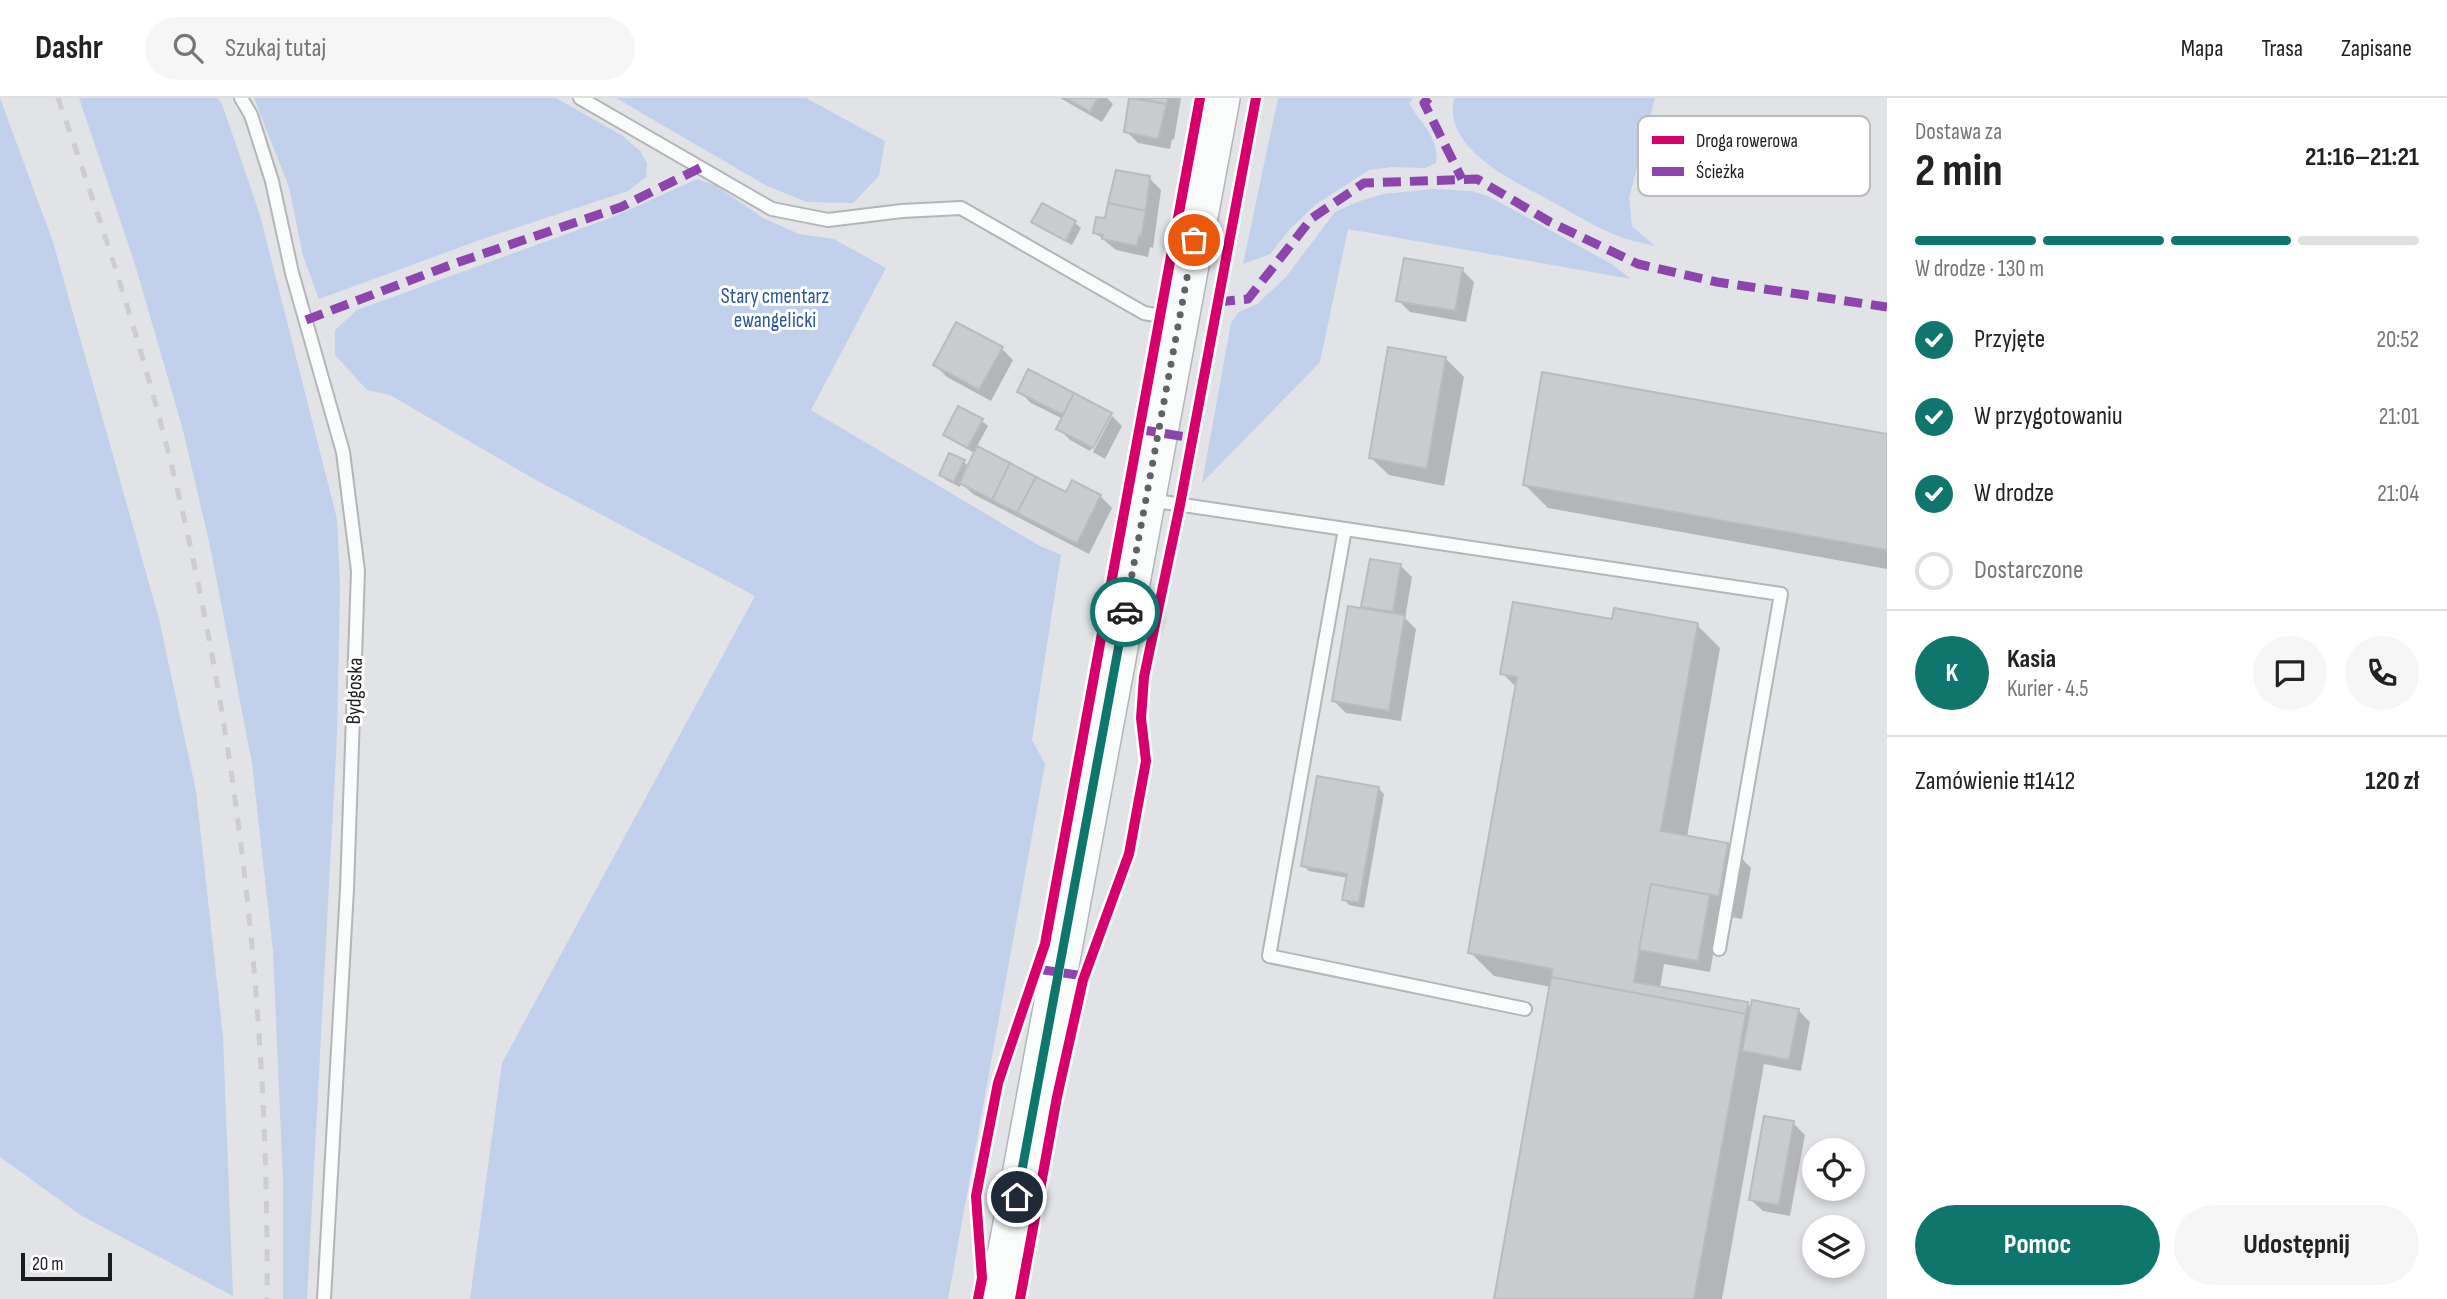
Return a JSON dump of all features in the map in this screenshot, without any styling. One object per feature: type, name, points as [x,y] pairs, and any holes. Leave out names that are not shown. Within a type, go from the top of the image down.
[{"type":"street","points":[[998,1299],[1221,98]]},
{"type":"lane","name":"Bydgoska","points":[[241,98],[251,115],[272,181],[292,273],[343,452],[358,571],[347,889],[324,1299]]},
{"type":"lane","points":[[580,98],[772,209],[828,220],[902,211],[961,208],[1144,313],[1179,320]]},
{"type":"lane","points":[[1145,500],[1780,594],[1719,949]]},
{"type":"lane","points":[[1345,529],[1269,956],[1525,1009]]},
{"type":"green space","points":[[0,98],[53,242],[159,619],[196,791],[223,1037],[233,1296],[82,1216],[0,1157]]},
{"type":"green space","points":[[79,98],[218,98],[222,104],[260,215],[337,519],[340,586],[337,735],[307,1299],[283,1299],[283,1181],[273,951],[252,763],[210,546],[183,430],[134,261]]},
{"type":"green space","points":[[254,98],[556,98],[623,136],[640,151],[647,163],[646,177],[628,191],[488,237],[319,299],[303,256],[289,187]]},
{"type":"green space","points":[[616,98],[806,98],[885,141],[879,176],[853,203],[807,202],[767,186]]},
{"type":"green space","points":[[1278,98],[1413,98],[1409,104],[1432,139],[1436,163],[1425,168],[1392,167],[1369,170],[1315,205],[1289,230],[1270,254],[1243,264]]},
{"type":"green space","points":[[1454,98],[1655,98],[1650,116],[1638,116],[1638,163],[1629,198],[1632,226],[1655,246],[1627,239],[1601,228],[1501,173],[1470,148],[1459,133],[1453,116]]},
{"type":"green space","name":"Stary cmentarz ewangelicki","points":[[697,179],[715,185],[763,218],[799,234],[834,239],[886,268],[811,410],[1040,546],[1061,555],[1032,740],[1045,764],[948,1299],[470,1299],[502,1063],[755,596],[534,479],[390,395],[367,390],[335,355],[335,330],[357,310],[613,217]]},
{"type":"green space","points":[[1434,189],[1471,191],[1488,196],[1610,263],[1631,279],[1348,229],[1320,362],[1202,483],[1231,323],[1239,312],[1257,304],[1286,277],[1335,212],[1384,194]]},
{"type":"building","points":[[1066,98],[1098,98],[1090,112]]},
{"type":"building","points":[[1129,98],[1167,104],[1158,139],[1124,132]]},
{"type":"building","points":[[1139,98],[1168,98],[1167,104]]},
{"type":"building","points":[[1116,170],[1150,176],[1146,211],[1108,203]]},
{"type":"building","points":[[1042,203],[1076,221],[1066,241],[1031,222]]},
{"type":"building","points":[[1108,203],[1146,211],[1137,246],[1102,239],[1103,235],[1093,233],[1096,217],[1105,218]]},
{"type":"building","points":[[1404,258],[1463,268],[1455,311],[1396,301]]},
{"type":"building","points":[[956,322],[1003,347],[979,390],[933,365]]},
{"type":"building","points":[[1388,347],[1446,357],[1427,469],[1369,458]]},
{"type":"building","points":[[1028,369],[1074,393],[1063,415],[1017,392]]},
{"type":"building","points":[[1542,372],[1887,434],[1887,550],[1523,485]]},
{"type":"building","points":[[1074,393],[1112,413],[1093,448],[1056,429]]},
{"type":"building","points":[[958,406],[983,419],[968,448],[943,435]]},
{"type":"building","points":[[977,446],[1010,463],[992,500],[959,483]]},
{"type":"building","points":[[949,453],[965,460],[954,482],[939,475]]},
{"type":"building","points":[[1010,463],[1036,477],[1017,513],[992,500]]},
{"type":"building","points":[[1036,477],[1066,492],[1072,480],[1101,495],[1077,544],[1017,513]]},
{"type":"building","points":[[1370,559],[1401,564],[1393,612],[1361,607]]},
{"type":"building","points":[[1513,602],[1612,619],[1614,608],[1698,623],[1661,831],[1728,843],[1719,896],[1651,884],[1634,982],[1748,1002],[1746,1014],[1551,977],[1552,969],[1468,953],[1517,677],[1500,674]]},
{"type":"building","points":[[1348,606],[1405,615],[1389,711],[1332,701]]},
{"type":"building","points":[[1317,776],[1379,787],[1359,903],[1342,900],[1347,874],[1301,866]]},
{"type":"building","points":[[1651,884],[1710,895],[1698,961],[1639,950]]},
{"type":"building","points":[[1551,977],[1746,1014],[1694,1299],[1494,1299]]},
{"type":"building","points":[[1752,1000],[1799,1009],[1789,1060],[1742,1051]]},
{"type":"building","points":[[1764,1116],[1794,1121],[1779,1205],[1749,1200]]},
{"type":"railway","points":[[58,98],[109,249],[155,402],[181,505],[220,701],[247,899],[256,999],[263,1099],[267,1299]]},
{"type":"marked path","points":[[1429,98],[1424,103],[1462,179]]},
{"type":"marked path","points":[[306,320],[453,264],[621,207],[702,167]]},
{"type":"marked path","points":[[1217,302],[1248,299],[1312,218],[1364,183],[1477,179],[1550,222],[1638,264],[1717,282],[1887,307]]},
{"type":"marked path","points":[[1138,429],[1192,438]]},
{"type":"marked path","points":[[1037,969],[1084,976]]},
{"type":"cycle path","points":[[978,1299],[982,1278],[976,1196],[998,1083],[1045,944],[1200,98]]},
{"type":"cycle path","points":[[1020,1299],[1057,1097],[1083,980],[1129,854],[1146,761],[1141,718],[1144,677],[1180,505],[1256,98]]},
{"type":"way so far","points":[[1125,612],[1194,240]]},
{"type":"route","points":[[1017,1197],[1125,612]]}]
